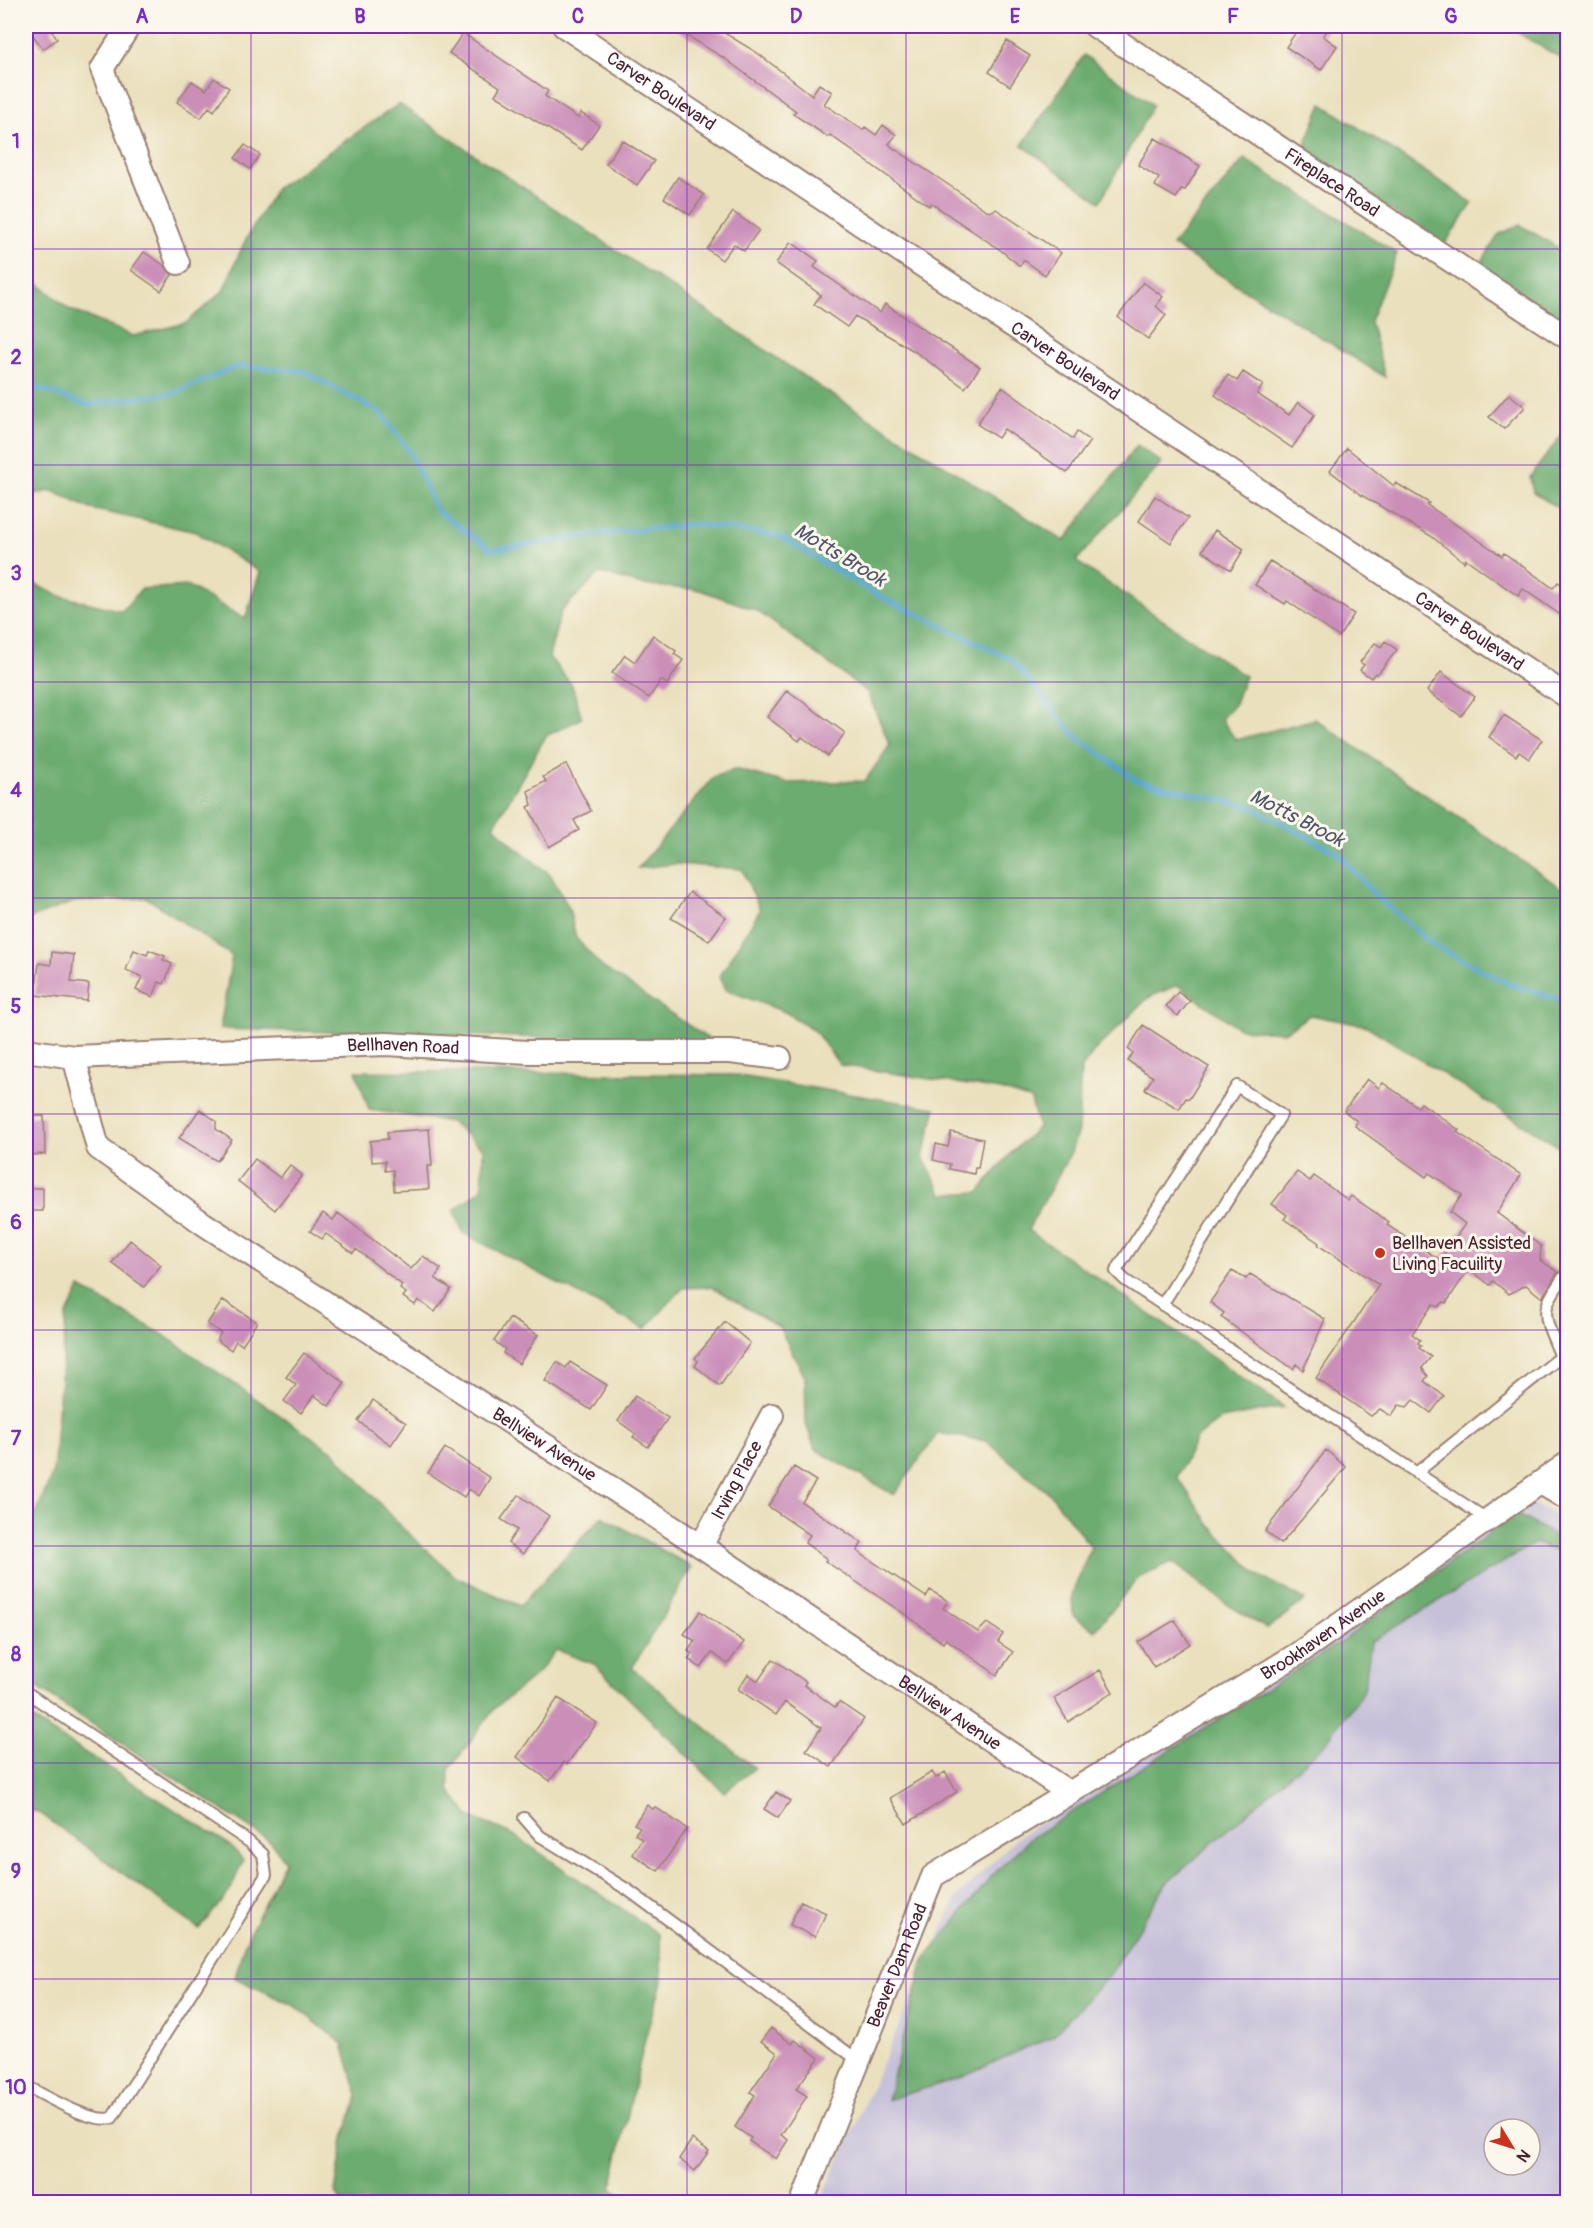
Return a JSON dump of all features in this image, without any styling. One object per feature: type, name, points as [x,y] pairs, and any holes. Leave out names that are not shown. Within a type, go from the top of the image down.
[{"type":"street","points":[[129,26],[102,69],[178,263]]},
{"type":"street","name":"Carver Boulevard","points":[[564,26],[1568,697]]},
{"type":"street","name":"Fireplace Road","points":[[1095,26],[1568,338]]},
{"type":"street","name":"Bellhaven Road","points":[[26,1050],[75,1057],[386,1044],[528,1052],[730,1052],[780,1058]]},
{"type":"street","name":"Bellview Avenue","points":[[75,1057],[98,1148],[204,1224],[701,1546],[1068,1792]]},
{"type":"street","name":"Irving Place","points":[[701,1546],[772,1415]]},
{"type":"street","name":"Brookhaven Avenue","points":[[1068,1792],[1296,1654],[1568,1463]]},
{"type":"street","points":[[1541,1483],[1568,1499]]},
{"type":"street","name":"Beaver Dam Road","points":[[802,2202],[933,1876],[1068,1792]]},
{"type":"lane","points":[[1162,1305],[1281,1115],[1236,1086],[1116,1271],[1125,1280],[1162,1305],[1488,1520]]},
{"type":"lane","points":[[1416,1473],[1564,1354],[1544,1316],[1547,1302],[1568,1271]]},
{"type":"lane","points":[[26,1692],[248,1840],[262,1854],[266,1875],[257,1894],[112,2118],[106,2120],[83,2113],[26,2086]]},
{"type":"lane","points":[[524,1818],[540,1836],[628,1890],[859,2061]]},
{"type":"shaded area","points":[[1529,1502],[1567,1520],[1567,2202],[820,2202],[956,1898],[1017,1838]]},
{"type":"green space","points":[[1506,26],[1567,26],[1567,62]]},
{"type":"green space","points":[[1084,55],[1153,105],[1100,202],[1022,145]]},
{"type":"green space","points":[[399,104],[823,389],[1064,541],[1137,445],[1162,463],[1076,561],[1245,676],[1235,703],[1221,719],[1236,740],[1315,719],[1567,892],[1567,1152],[1367,1026],[1310,1015],[1284,1032],[1240,1029],[1177,985],[1148,998],[1096,1049],[1081,1069],[1078,1131],[1071,1152],[1028,1230],[1284,1407],[1221,1419],[1196,1438],[1177,1477],[1211,1526],[1256,1574],[1305,1600],[1267,1629],[1222,1601],[1172,1562],[1139,1577],[1095,1630],[1073,1616],[1072,1594],[1091,1547],[1052,1496],[986,1441],[938,1433],[894,1495],[815,1449],[806,1424],[805,1377],[779,1327],[712,1287],[683,1288],[645,1329],[463,1233],[454,1210],[482,1189],[483,1149],[451,1122],[369,1110],[356,1071],[734,1075],[936,1108],[923,1157],[942,1194],[979,1192],[1010,1154],[1038,1127],[1031,1100],[1001,1090],[840,1065],[814,1030],[785,1012],[726,990],[720,976],[760,910],[742,869],[676,864],[638,868],[714,777],[735,769],[787,783],[865,781],[890,745],[867,692],[756,610],[700,590],[642,585],[600,573],[561,611],[549,657],[572,685],[582,718],[546,736],[494,826],[516,848],[550,874],[569,908],[576,938],[601,966],[713,1042],[220,1029],[232,956],[147,898],[74,902],[26,920],[26,580],[57,595],[122,611],[141,589],[188,586],[245,619],[260,572],[196,532],[91,509],[52,491],[26,495],[26,273],[69,309],[133,336],[186,323],[223,291],[244,243],[276,188]]},
{"type":"green space","points":[[1322,104],[1473,203],[1444,245],[1302,152]]},
{"type":"green space","points":[[1244,159],[1397,253],[1370,321],[1385,377],[1172,245]]},
{"type":"green space","points":[[1520,225],[1567,253],[1567,331],[1476,271],[1499,234]]},
{"type":"green space","points":[[1567,428],[1567,514],[1533,492],[1530,477]]},
{"type":"green space","points":[[80,1288],[162,1334],[335,1453],[396,1522],[456,1577],[520,1606],[602,1516],[692,1567],[632,1668],[755,1768],[724,1792],[594,1664],[556,1650],[536,1675],[495,1708],[449,1770],[449,1790],[470,1817],[512,1834],[660,1935],[662,1982],[646,2035],[611,2188],[634,2202],[342,2202],[335,2192],[344,2138],[358,2096],[343,2044],[293,2005],[235,1978],[244,1945],[285,1861],[271,1842],[26,1680],[26,1538],[53,1472],[66,1317]]},
{"type":"green space","points":[[1516,1514],[1567,1542],[1567,1556],[1535,1543],[1371,1642],[1364,1690],[1323,1746],[1165,1885],[1111,1973],[1053,2036],[956,2079],[887,2100],[924,1960],[990,1878],[1029,1839],[1339,1643]]},
{"type":"green space","points":[[26,1715],[230,1845],[243,1860],[230,1891],[199,1929],[41,1814],[26,1808]]},
{"type":"building","points":[[26,26],[56,26],[51,30],[57,39],[43,49]]},
{"type":"building","points":[[671,26],[713,26],[756,52],[812,95],[819,84],[832,92],[824,104],[863,130],[865,127],[876,135],[883,125],[896,135],[889,144],[892,147],[989,212],[996,209],[1061,253],[1045,275],[1024,260],[1020,266],[931,203],[929,206],[830,135],[828,137],[793,114],[796,111],[724,58]]},
{"type":"building","points":[[1300,26],[1330,26],[1323,36],[1337,46],[1321,70],[1286,47]]},
{"type":"building","points":[[463,33],[548,91],[545,96],[578,118],[581,113],[599,125],[582,150],[495,95],[500,87],[449,53]]},
{"type":"building","points":[[1007,41],[1030,56],[1010,86],[989,72]]},
{"type":"building","points":[[214,78],[229,88],[214,111],[209,107],[201,118],[177,102],[192,81],[206,90]]},
{"type":"building","points":[[1155,138],[1200,166],[1185,190],[1182,189],[1176,198],[1155,186],[1159,178],[1138,165]]},
{"type":"building","points":[[622,140],[654,161],[637,185],[606,164]]},
{"type":"building","points":[[245,145],[260,155],[250,169],[235,158]]},
{"type":"building","points":[[678,177],[704,195],[690,215],[664,198]]},
{"type":"building","points":[[733,212],[759,230],[744,251],[734,244],[722,260],[707,249]]},
{"type":"building","points":[[791,242],[818,261],[814,267],[880,313],[885,304],[980,367],[965,388],[914,351],[855,316],[847,327],[814,304],[821,295],[776,263]]},
{"type":"building","points":[[144,252],[165,266],[172,275],[161,291],[131,270]]},
{"type":"building","points":[[1143,282],[1163,297],[1156,306],[1166,315],[1148,339],[1118,317]]},
{"type":"building","points":[[1243,372],[1263,385],[1257,394],[1289,415],[1298,402],[1315,415],[1292,448],[1215,395],[1228,375],[1237,381]]},
{"type":"building","points":[[1002,387],[1073,439],[1077,432],[1090,441],[1067,473],[1004,429],[998,438],[977,424]]},
{"type":"building","points":[[1509,394],[1525,407],[1504,429],[1489,417]]},
{"type":"building","points":[[1347,448],[1394,486],[1396,483],[1429,503],[1427,505],[1502,556],[1504,553],[1553,588],[1558,582],[1568,589],[1568,620],[1523,589],[1518,596],[1466,559],[1464,562],[1431,536],[1361,495],[1330,471]]},
{"type":"building","points":[[1155,496],[1188,518],[1171,543],[1139,521]]},
{"type":"building","points":[[1215,530],[1244,549],[1231,570],[1202,551]]},
{"type":"building","points":[[1270,561],[1354,614],[1339,637],[1287,601],[1285,604],[1255,585]]},
{"type":"building","points":[[653,635],[676,651],[674,654],[683,660],[667,684],[661,680],[649,698],[612,673],[625,655],[635,662]]},
{"type":"building","points":[[1385,641],[1397,650],[1377,675],[1375,673],[1371,678],[1360,670],[1364,665],[1360,662],[1375,643],[1381,647]]},
{"type":"building","points":[[1441,672],[1475,697],[1461,716],[1427,691]]},
{"type":"building","points":[[787,690],[845,733],[828,756],[802,737],[799,741],[767,717]]},
{"type":"building","points":[[1504,715],[1542,740],[1529,759],[1519,752],[1516,756],[1489,737]]},
{"type":"building","points":[[566,764],[591,811],[574,820],[579,830],[549,847],[528,807],[532,805],[528,791],[546,781],[543,777]]},
{"type":"building","points":[[690,892],[726,917],[709,941],[671,918]]},
{"type":"building","points":[[134,950],[147,955],[149,950],[165,956],[163,960],[172,964],[164,984],[159,982],[153,997],[136,990],[142,977],[126,970]]},
{"type":"building","points":[[52,952],[74,955],[71,982],[89,984],[87,1001],[35,995],[39,963],[51,965]]},
{"type":"building","points":[[1178,992],[1190,1001],[1178,1016],[1166,1006]]},
{"type":"building","points":[[1143,1025],[1209,1067],[1189,1099],[1186,1098],[1179,1109],[1145,1089],[1153,1077],[1128,1061],[1133,1053],[1128,1049]]},
{"type":"building","name":"Bellhaven Assisted Living Facuility","points":[[1367,1079],[1379,1088],[1383,1083],[1418,1107],[1421,1103],[1459,1130],[1457,1132],[1521,1175],[1497,1213],[1541,1246],[1540,1260],[1558,1272],[1542,1298],[1526,1285],[1509,1294],[1493,1281],[1490,1285],[1469,1269],[1446,1303],[1438,1307],[1433,1304],[1412,1334],[1420,1340],[1419,1348],[1431,1357],[1422,1368],[1428,1376],[1424,1381],[1444,1396],[1431,1413],[1413,1400],[1407,1407],[1399,1405],[1391,1416],[1380,1409],[1371,1416],[1316,1378],[1379,1285],[1318,1245],[1319,1243],[1284,1219],[1287,1215],[1272,1204],[1297,1172],[1310,1181],[1314,1176],[1348,1200],[1351,1196],[1389,1222],[1387,1225],[1440,1260],[1465,1224],[1450,1212],[1462,1195],[1429,1173],[1426,1177],[1355,1126],[1357,1121],[1344,1111]]},
{"type":"building","points":[[200,1109],[216,1121],[216,1129],[232,1140],[217,1161],[179,1138]]},
{"type":"building","points":[[44,1116],[45,1154],[26,1155],[26,1117]]},
{"type":"building","points":[[429,1129],[432,1166],[427,1166],[429,1189],[394,1191],[393,1170],[385,1171],[385,1161],[372,1162],[370,1141],[388,1139],[387,1132]]},
{"type":"building","points":[[951,1132],[983,1139],[978,1168],[975,1168],[974,1174],[949,1169],[950,1164],[933,1160],[936,1144],[948,1147]]},
{"type":"building","points":[[255,1159],[280,1178],[290,1165],[302,1175],[275,1210],[238,1181]]},
{"type":"building","points":[[26,1188],[43,1188],[43,1211],[26,1211]]},
{"type":"building","points":[[323,1213],[333,1220],[338,1213],[411,1269],[423,1256],[441,1269],[435,1278],[451,1289],[435,1312],[418,1300],[415,1305],[403,1297],[406,1293],[400,1289],[402,1285],[356,1249],[353,1253],[326,1234],[322,1239],[310,1231]]},
{"type":"building","points":[[130,1240],[161,1265],[144,1287],[112,1263]]},
{"type":"building","points":[[1232,1271],[1246,1279],[1250,1274],[1325,1319],[1303,1370],[1296,1364],[1293,1369],[1221,1317],[1224,1313],[1210,1302]]},
{"type":"building","points":[[223,1300],[257,1322],[242,1345],[236,1341],[231,1350],[217,1340],[221,1333],[207,1324]]},
{"type":"building","points":[[510,1318],[538,1335],[519,1364],[503,1353],[505,1349],[494,1341]]},
{"type":"building","points":[[725,1322],[750,1343],[720,1386],[695,1366],[698,1361],[695,1358]]},
{"type":"building","points":[[304,1353],[345,1383],[329,1406],[314,1395],[301,1413],[284,1401],[296,1385],[286,1377]]},
{"type":"building","points":[[557,1362],[566,1368],[570,1362],[607,1385],[591,1410],[545,1381]]},
{"type":"building","points":[[635,1396],[668,1418],[648,1447],[633,1437],[636,1434],[618,1421]]},
{"type":"building","points":[[373,1400],[406,1423],[391,1445],[358,1421]]},
{"type":"building","points":[[445,1448],[490,1478],[479,1496],[469,1489],[464,1497],[428,1473]]},
{"type":"building","points":[[1326,1450],[1346,1467],[1281,1544],[1265,1531]]},
{"type":"building","points":[[794,1467],[816,1481],[802,1502],[862,1543],[857,1551],[926,1597],[930,1590],[948,1601],[943,1608],[978,1632],[987,1623],[1003,1634],[998,1642],[1013,1652],[997,1675],[946,1639],[943,1643],[909,1617],[825,1561],[827,1559],[805,1543],[810,1535],[768,1506]]},
{"type":"building","points":[[519,1495],[549,1516],[523,1554],[508,1543],[517,1530],[501,1519]]},
{"type":"building","points":[[700,1611],[744,1642],[728,1664],[712,1653],[701,1668],[688,1659],[692,1654],[688,1651],[695,1641],[684,1634]]},
{"type":"building","points":[[1175,1620],[1190,1644],[1154,1667],[1138,1642]]},
{"type":"building","points":[[773,1659],[806,1682],[804,1685],[835,1707],[839,1702],[864,1719],[831,1767],[806,1750],[821,1728],[785,1702],[776,1715],[738,1689],[748,1674],[758,1681]]},
{"type":"building","points":[[1100,1670],[1113,1692],[1068,1722],[1054,1698]]},
{"type":"building","points":[[558,1698],[597,1723],[567,1764],[564,1762],[550,1781],[517,1757]]},
{"type":"building","points":[[932,1772],[936,1778],[945,1772],[957,1792],[906,1824],[890,1798]]},
{"type":"building","points":[[776,1792],[790,1801],[778,1818],[764,1809]]},
{"type":"building","points":[[647,1805],[653,1809],[655,1807],[687,1829],[658,1871],[632,1854],[642,1839],[635,1834],[640,1827],[634,1824]]},
{"type":"building","points":[[801,1901],[826,1913],[815,1937],[790,1925]]},
{"type":"building","points":[[771,2028],[792,2044],[795,2040],[819,2058],[796,2089],[807,2096],[781,2135],[788,2140],[776,2159],[749,2141],[751,2138],[735,2127],[755,2095],[750,2092],[777,2053],[761,2041]]},
{"type":"building","points":[[692,2139],[709,2151],[695,2171],[679,2159]]},
{"type":"waterway","name":"Motts Brook","points":[[26,384],[87,405],[174,393],[238,366],[303,371],[381,413],[409,451],[437,511],[492,550],[591,535],[696,524],[779,536],[877,595],[1011,659],[1073,734],[1136,780],[1251,807],[1338,853],[1377,897],[1435,946],[1507,983],[1568,1003]]},
{"type":"place","name":"Bellhaven Assisted Living Facuility","points":[[1380,1253]]}]
